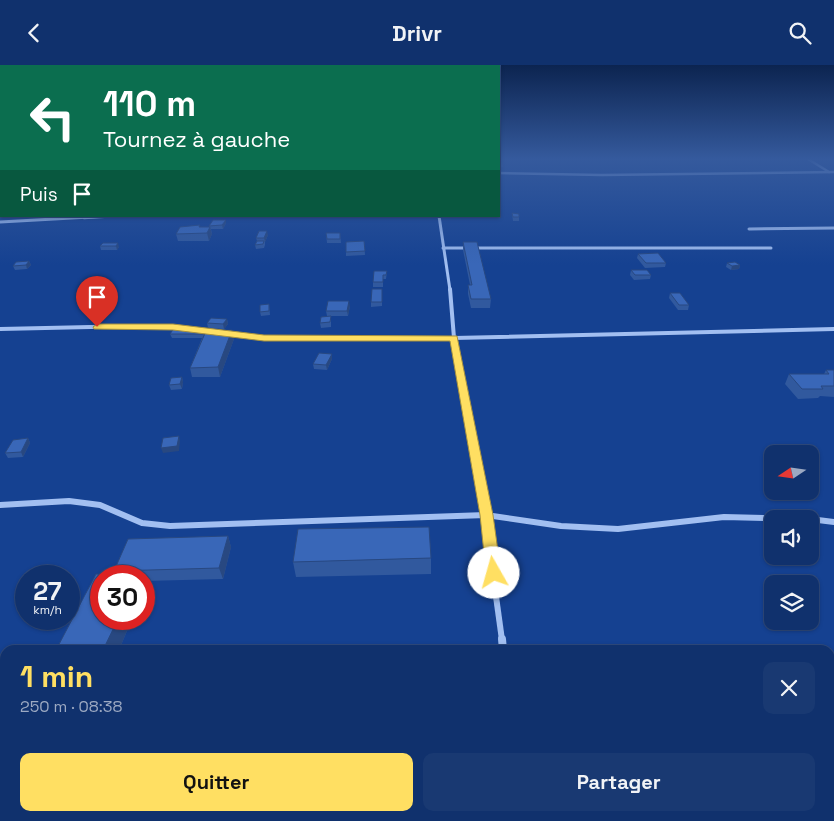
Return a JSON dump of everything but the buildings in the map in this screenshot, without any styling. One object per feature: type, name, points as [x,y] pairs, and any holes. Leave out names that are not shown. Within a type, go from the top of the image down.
[{"type":"street","points":[[0,222],[98,217]]},
{"type":"street","points":[[439,217],[454,338],[486,515],[502,645]]},
{"type":"street","points":[[748,229],[834,228]]},
{"type":"street","points":[[443,248],[771,248]]},
{"type":"street","points":[[0,329],[136,326],[198,330]]},
{"type":"street","points":[[224,333],[264,338],[454,338],[834,329]]},
{"type":"street","points":[[0,505],[69,501],[100,505],[142,523],[170,526],[486,515],[532,524],[638,527],[674,521],[764,516]]},
{"type":"street","points":[[819,520],[834,522]]},
{"type":"route","points":[[97,327],[173,327],[264,338],[454,338],[486,515],[494,573]]}]
